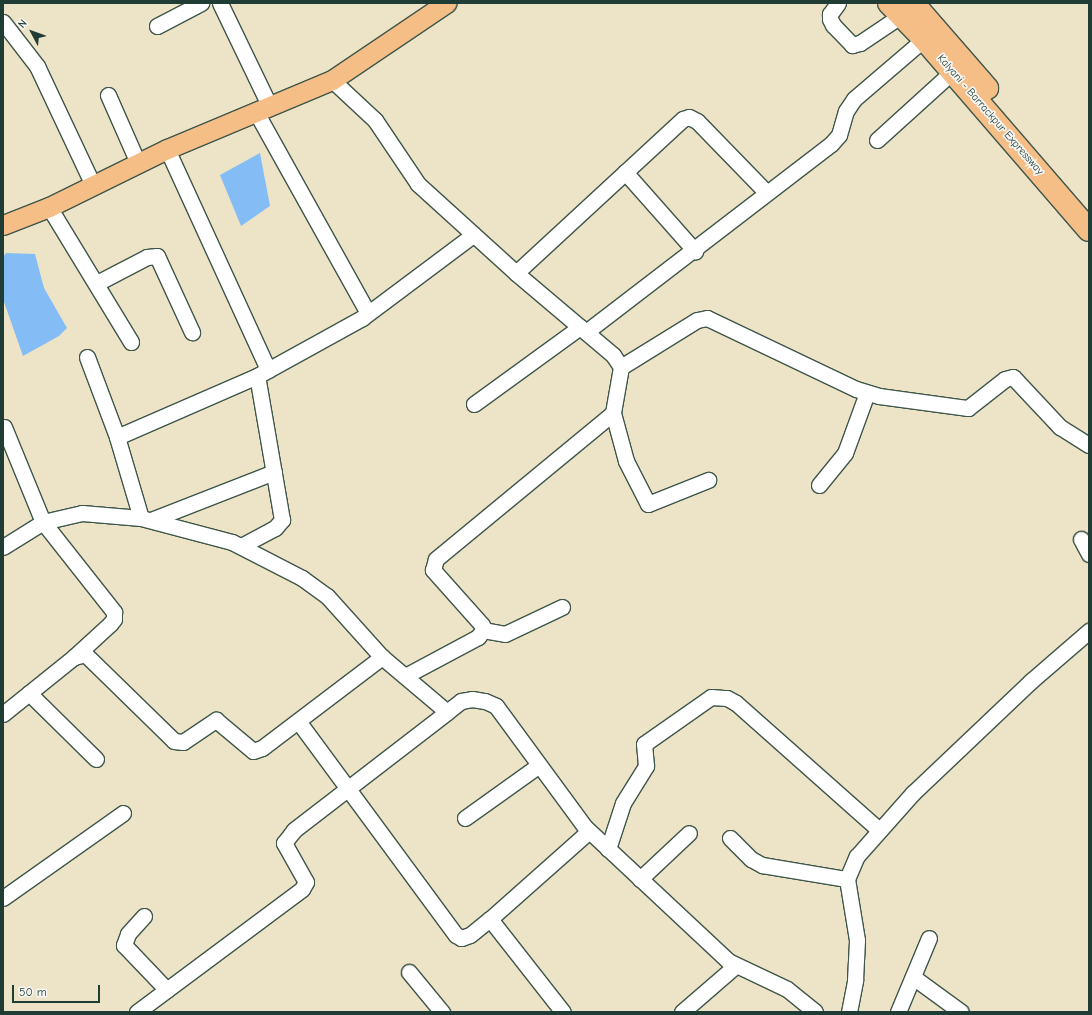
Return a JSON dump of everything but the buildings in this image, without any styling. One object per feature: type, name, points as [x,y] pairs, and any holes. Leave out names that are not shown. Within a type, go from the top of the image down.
[{"type":"highway","name":"Kalyani - Barrackpur Expressway","points":[[901,7],[924,39],[1089,230]]},
{"type":"highway","name":"Kalyani - Barrackpur Expressway","points":[[901,7],[1089,210]]},
{"type":"main road","points":[[3,225],[49,207],[167,149],[332,80],[446,3]]},
{"type":"street","points":[[157,26],[201,3]]},
{"type":"street","points":[[220,3],[263,109],[368,313]]},
{"type":"street","points":[[838,3],[830,14],[830,19],[833,26],[852,45],[860,43],[901,7]]},
{"type":"street","points":[[3,22],[37,66],[93,185]]},
{"type":"street","points":[[474,404],[583,330],[695,251],[766,192],[831,144],[839,135],[846,111],[854,99],[924,39]]},
{"type":"street","points":[[877,140],[952,72]]},
{"type":"street","points":[[332,80],[375,120],[418,184],[516,273],[613,355],[621,367],[613,413],[626,461],[648,504],[708,480]]},
{"type":"street","points":[[108,95],[138,163]]},
{"type":"street","points":[[516,273],[683,119],[692,117],[766,192]]},
{"type":"street","points":[[167,149],[262,373],[274,472],[282,520],[275,528],[241,546]]},
{"type":"street","points":[[625,172],[695,251]]},
{"type":"street","points":[[49,207],[97,282],[131,342]]},
{"type":"street","points":[[117,437],[262,373],[368,313],[473,235]]},
{"type":"street","points":[[97,282],[147,257],[157,256],[192,332]]},
{"type":"street","points":[[621,367],[702,317],[867,393],[968,408],[1005,379],[1013,377],[1060,427],[1089,445]]},
{"type":"street","points":[[86,357],[117,437],[146,519]]},
{"type":"street","points":[[819,485],[845,453],[867,393]]},
{"type":"street","points":[[483,630],[482,625],[433,570],[436,559],[613,413]]},
{"type":"street","points":[[3,714],[74,657],[114,619],[114,612],[43,522],[4,427]]},
{"type":"street","points":[[146,519],[274,472]]},
{"type":"street","points":[[3,547],[43,522],[82,513],[146,519],[241,546],[302,578],[327,596],[382,657],[447,712]]},
{"type":"street","points":[[1081,539],[1089,554]]},
{"type":"street","points":[[483,630],[505,634],[562,607]]},
{"type":"street","points":[[405,676],[478,637],[483,630]]},
{"type":"street","points":[[849,1012],[856,980],[857,940],[847,879],[857,856],[878,829],[1032,681],[1089,631]]},
{"type":"street","points":[[74,657],[79,654],[89,658],[179,743],[188,740],[216,720],[248,749],[258,750],[382,657]]},
{"type":"street","points":[[29,693],[96,759]]},
{"type":"street","points":[[608,849],[623,803],[646,766],[644,744],[711,697],[727,698],[736,703],[878,829]]},
{"type":"street","points":[[137,1012],[302,889],[306,882],[284,843],[294,830],[347,791],[461,701],[472,699],[485,701],[496,706],[589,831],[734,966],[787,989],[815,1012]]},
{"type":"street","points":[[298,721],[347,791],[456,935],[466,937],[490,919],[589,831]]},
{"type":"street","points":[[465,818],[539,765]]},
{"type":"street","points":[[3,898],[123,813]]},
{"type":"street","points":[[640,879],[689,833]]},
{"type":"street","points":[[730,838],[751,858],[762,865],[847,879]]},
{"type":"street","points":[[144,916],[128,934],[124,945],[167,990]]},
{"type":"street","points":[[490,919],[563,1012]]},
{"type":"street","points":[[898,1012],[929,938]]},
{"type":"street","points":[[682,1012],[734,966]]},
{"type":"street","points":[[409,972],[442,1012]]},
{"type":"street","points":[[913,977],[961,1012]]},
{"type":"water","points":[[260,153],[270,206],[241,226],[220,175]]},
{"type":"water","points":[[6,253],[35,254],[44,288],[67,328],[59,336],[23,356],[3,299],[3,257]]}]
